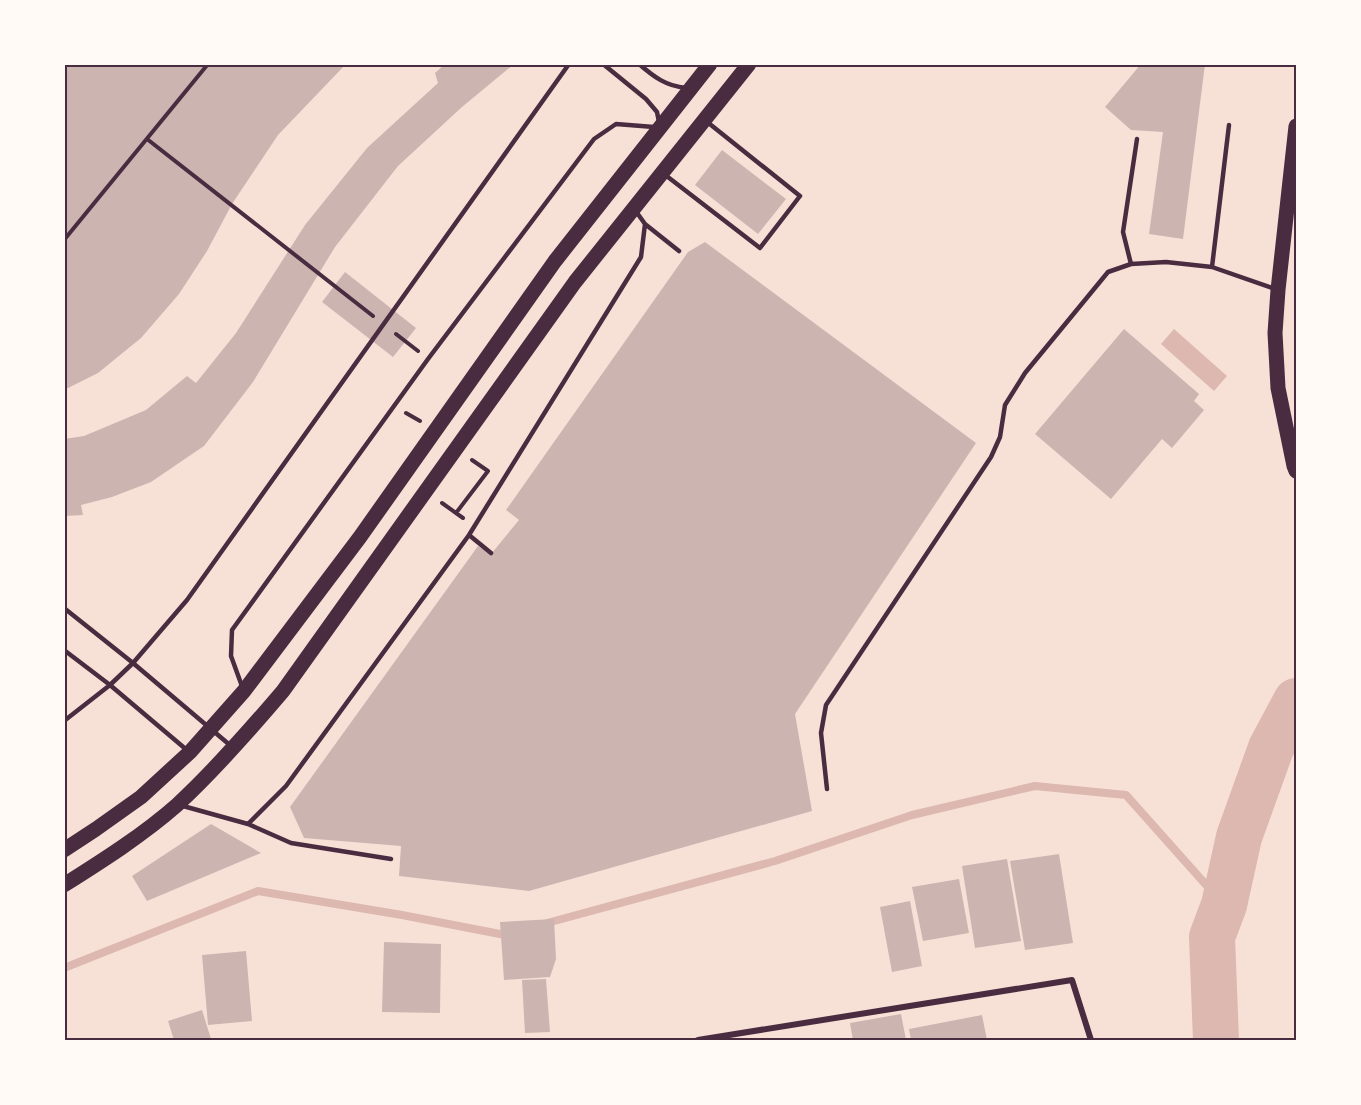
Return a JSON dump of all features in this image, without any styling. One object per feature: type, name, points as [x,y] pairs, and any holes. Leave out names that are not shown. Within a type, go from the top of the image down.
[{"type":"main road","points":[[64,850],[141,797],[190,753],[244,691],[360,537],[555,261],[710,64]]},
{"type":"main road","points":[[64,885],[163,817],[234,748],[283,691],[575,282],[749,64]]},
{"type":"main road","points":[[1296,126],[1275,333],[1278,388],[1296,471]]},
{"type":"street","points":[[698,1041],[1071,980],[1091,1041]]},
{"type":"lane","points":[[64,721],[110,685],[133,663],[187,600],[569,64]]},
{"type":"lane","points":[[244,691],[231,656],[232,630],[428,359],[594,140],[616,124],[660,128],[657,112],[646,99],[603,64]]},
{"type":"lane","points":[[639,64],[659,81],[674,87],[691,88]]},
{"type":"lane","points":[[662,173],[760,248],[800,196],[705,119]]},
{"type":"lane","points":[[1212,267],[1229,126]]},
{"type":"lane","points":[[1131,264],[1123,232],[1137,139]]},
{"type":"lane","points":[[634,208],[645,224],[679,251]]},
{"type":"lane","points":[[248,824],[286,786],[469,535],[641,257],[645,224]]},
{"type":"lane","points":[[827,789],[820,733],[826,705],[991,457],[1000,437],[1005,405],[1025,373],[1108,272],[1131,264],[1166,262],[1212,267],[1278,290]]},
{"type":"lane","points":[[469,535],[491,553]]},
{"type":"lane","points":[[64,608],[234,748]]},
{"type":"lane","points":[[64,650],[110,685],[190,753]]},
{"type":"lane","points":[[177,804],[248,824],[291,843],[391,859]]},
{"type":"path","points":[[64,240],[208,64]]},
{"type":"path","points":[[147,139],[428,359]]},
{"type":"path","points":[[456,513],[488,471]]},
{"type":"shaded area","points":[[1174,329],[1227,376],[1214,391],[1161,344]]},
{"type":"building","points":[[64,64],[346,64],[278,135],[232,204],[207,251],[179,294],[141,338],[98,373],[64,390]]},
{"type":"building","points":[[445,64],[514,64],[462,107],[398,166],[335,247],[253,382],[204,446],[151,482],[112,497],[81,505],[83,515],[64,516],[64,439],[84,436],[146,410],[187,376],[196,383],[236,333],[305,225],[367,148],[438,83],[435,73]]},
{"type":"building","points":[[1141,64],[1205,64],[1183,239],[1149,234],[1163,132],[1131,130],[1105,107]]},
{"type":"building","points":[[722,150],[786,199],[758,234],[695,185]]},
{"type":"building","points":[[705,242],[976,443],[795,714],[812,811],[529,891],[399,876],[401,846],[304,838],[290,807],[478,546],[491,554],[519,520],[506,510],[688,252]]},
{"type":"building","points":[[345,272],[416,328],[393,357],[322,302]]},
{"type":"building","points":[[1124,329],[1199,394],[1194,401],[1204,410],[1172,448],[1162,439],[1111,499],[1035,434]]},
{"type":"building","points":[[211,824],[261,853],[147,901],[132,876]]},
{"type":"building","points":[[1059,854],[1073,943],[1025,950],[1010,861]]},
{"type":"building","points":[[1007,859],[1021,941],[975,948],[962,866]]},
{"type":"building","points":[[959,879],[969,933],[923,941],[912,887]]},
{"type":"building","points":[[910,901],[922,966],[892,972],[880,907]]},
{"type":"building","points":[[554,919],[556,959],[550,977],[504,980],[500,922]]},
{"type":"building","points":[[384,942],[441,944],[440,1013],[382,1012]]},
{"type":"building","points":[[246,951],[252,1021],[208,1025],[202,955]]},
{"type":"building","points":[[546,979],[550,1032],[525,1033],[522,980]]},
{"type":"building","points":[[202,1010],[211,1039],[174,1040],[168,1021]]},
{"type":"building","points":[[901,1014],[906,1040],[853,1040],[850,1023]]},
{"type":"building","points":[[982,1015],[987,1040],[911,1040],[909,1029]]},
{"type":"waterway","points":[[1216,1040],[1212,937],[1224,905],[1239,837],[1271,748],[1296,701]]},
{"type":"waterway","points":[[547,923],[775,861],[912,815],[1035,786],[1126,795],[1224,905]]},
{"type":"waterway","points":[[64,968],[258,891],[505,935],[509,933]]}]
